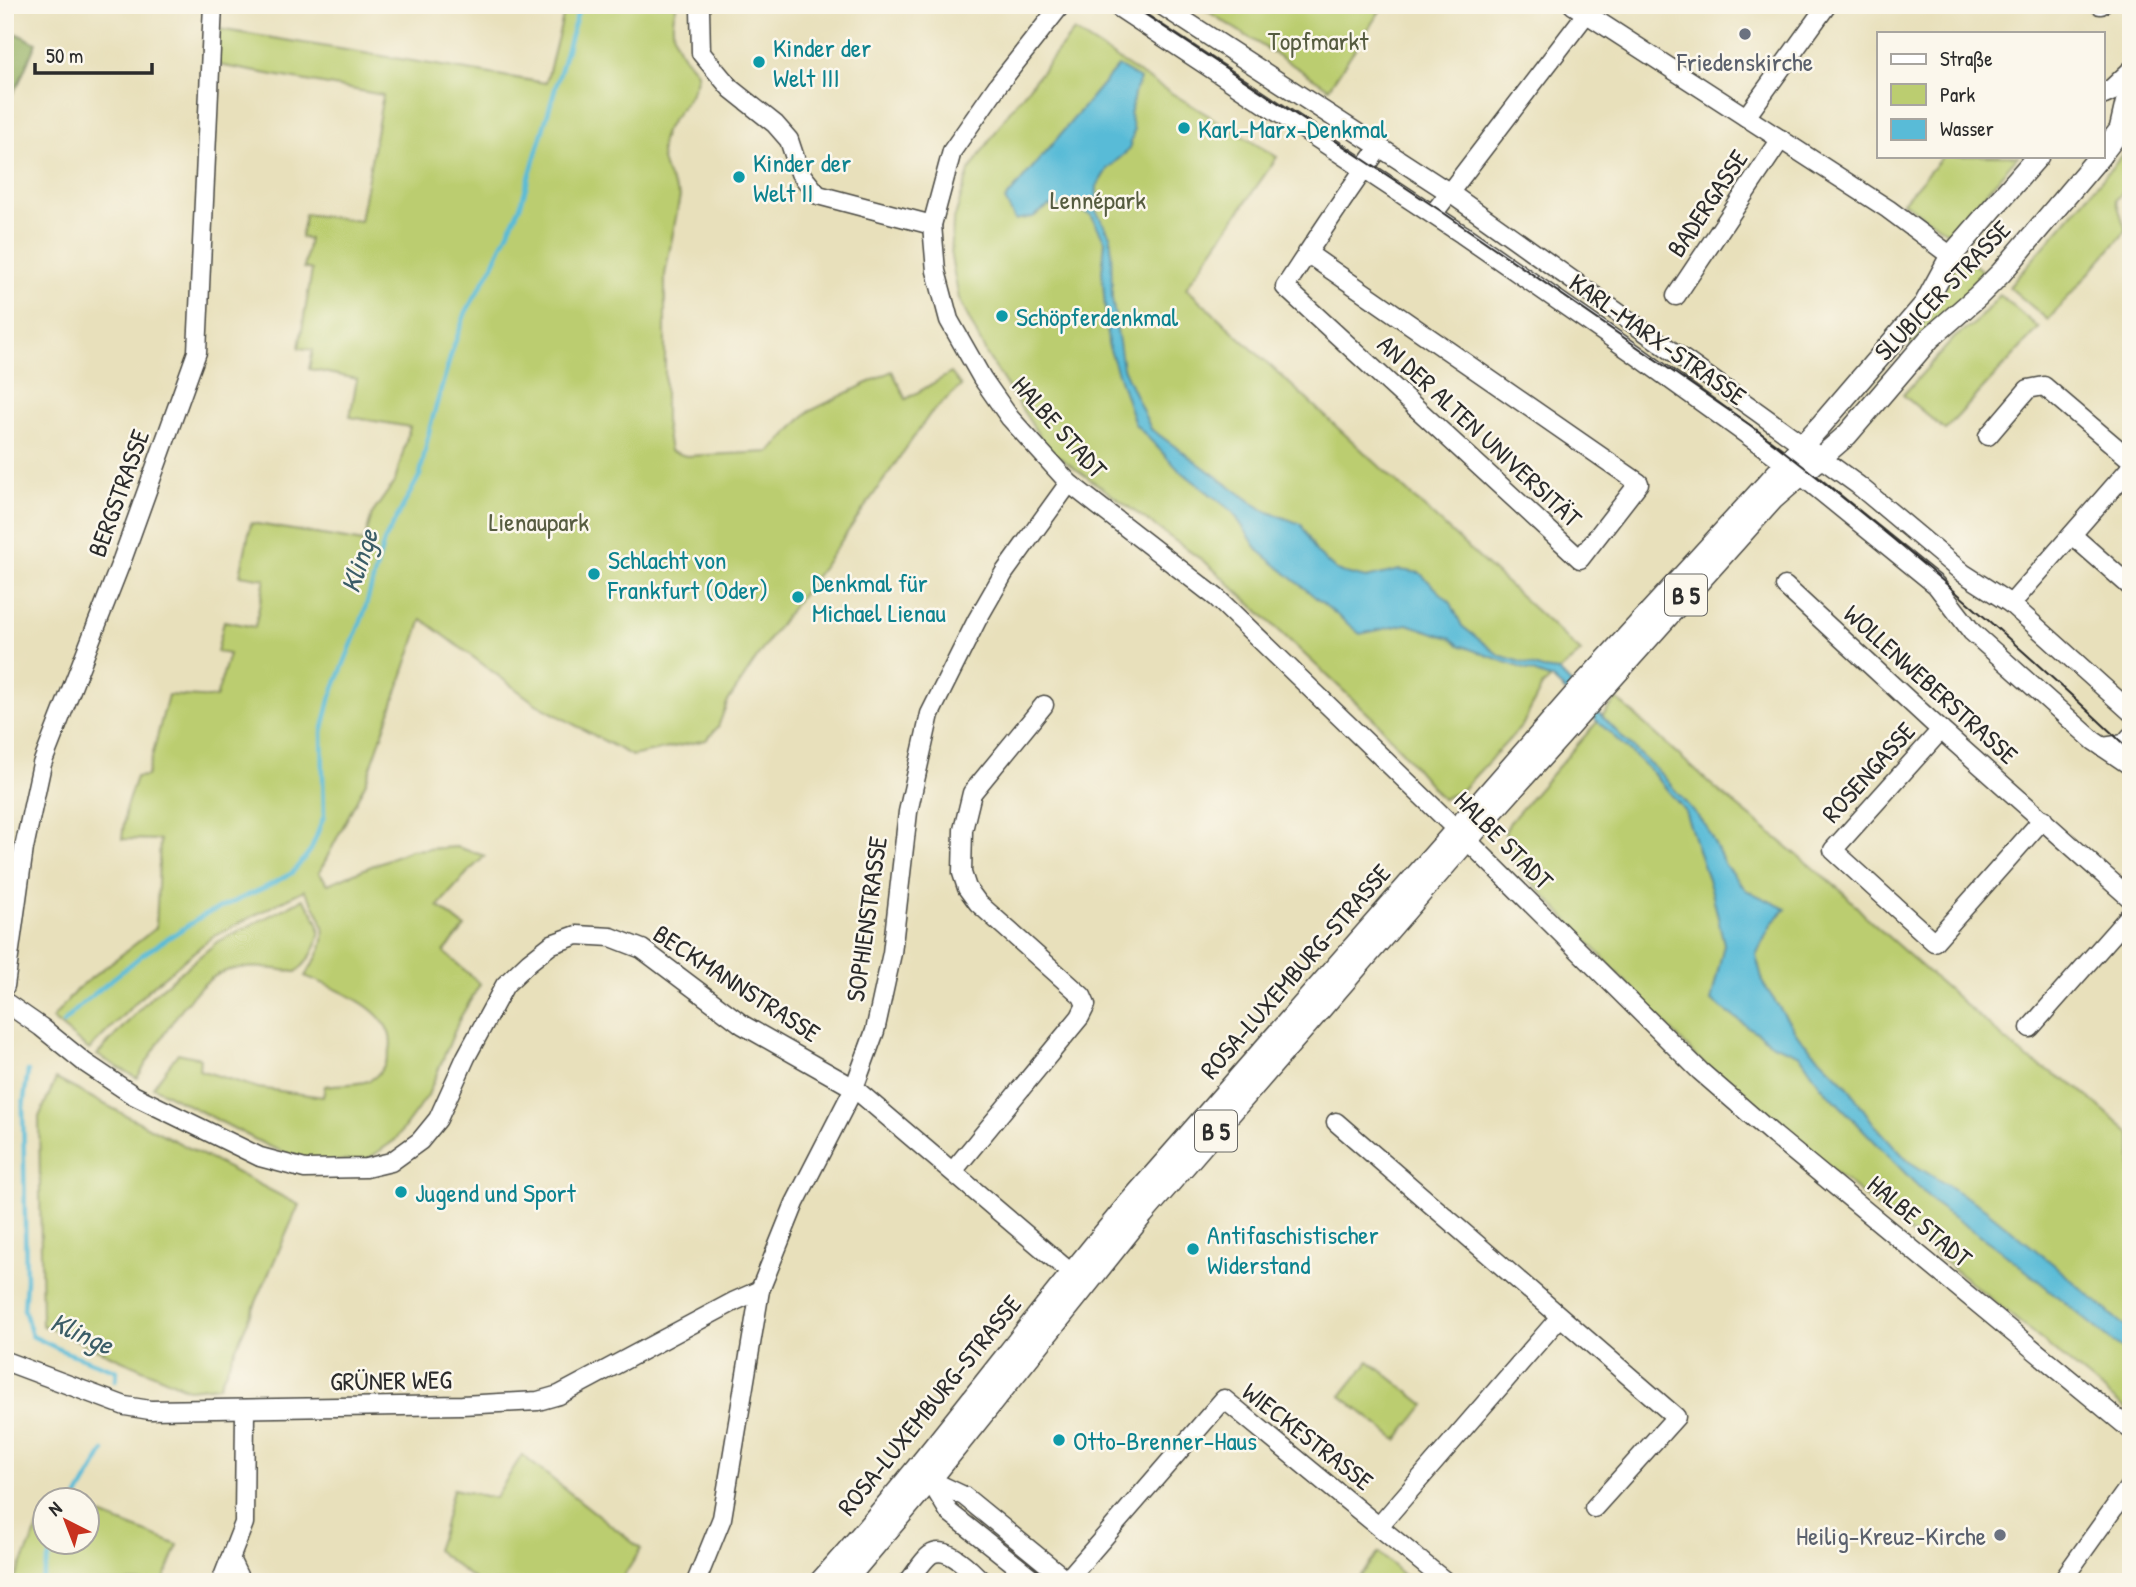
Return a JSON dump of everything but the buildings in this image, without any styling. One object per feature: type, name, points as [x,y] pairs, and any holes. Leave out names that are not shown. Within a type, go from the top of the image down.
[{"type":"main road","points":[[2104,94],[2112,90],[2131,72]]},
{"type":"main road","points":[[2104,95],[2127,105]]},
{"type":"main road","name":"SLUBICER STRASSE","points":[[2104,150],[2120,130],[2127,105]]},
{"type":"main road","name":"SLUBICER STRASSE","points":[[1811,451],[1926,304],[1951,256],[2036,158]]},
{"type":"main road","name":"SLUBICER STRASSE","points":[[1811,451],[1847,435],[1930,338],[1977,298],[2001,273],[2098,158]]},
{"type":"main road","name":"ROSA-LUXEMBURG-STRASSE","points":[[844,1582],[1071,1273],[1594,685],[1811,451]]},
{"type":"main road","name":"ROSA-LUXEMBURG-STRASSE","points":[[820,1582],[923,1474],[1462,835]]},
{"type":"main road","points":[[1071,1273],[1077,1284],[1076,1295]]},
{"type":"street","name":"BERGSTRASSE","points":[[5,986],[24,848],[42,764],[122,560],[197,352],[213,5]]},
{"type":"street","name":"HALBE STADT","points":[[1061,5],[998,85],[952,151],[932,225],[936,271],[949,320],[982,377],[1010,418],[1069,483],[1217,598],[1700,1071],[2131,1430]]},
{"type":"street","name":"KARL-MARX-STRASSE","points":[[1115,5],[1433,214],[1635,354],[1793,469],[1936,584],[1972,632],[2103,747],[2131,766]]},
{"type":"street","name":"KARL-MARX-STRASSE","points":[[1161,5],[1450,193],[1609,304],[1858,485],[1963,573],[2011,604],[2131,712]]},
{"type":"street","points":[[1746,117],[1826,5]]},
{"type":"street","points":[[1433,214],[1585,8],[1888,209],[1951,256]]},
{"type":"street","points":[[700,9],[701,54],[731,89],[775,124],[789,140],[800,173],[818,195],[932,225]]},
{"type":"street","name":"BADERGASSE","points":[[1676,296],[1781,139]]},
{"type":"street","name":"AN DER ALTEN UNIVERSITÄT","points":[[1307,253],[1639,483],[1580,559],[1285,287],[1307,253],[1364,169],[1380,147]]},
{"type":"street","points":[[1988,436],[2028,389],[2044,386],[2131,460]]},
{"type":"street","points":[[2011,604],[2131,467]]},
{"type":"street","name":"SOPHIENSTRASSE","points":[[695,1582],[722,1518],[760,1290],[795,1203],[854,1088],[872,1043],[892,953],[908,812],[930,715],[977,620],[1004,573],[1069,483]]},
{"type":"street","points":[[2072,535],[2131,587]]},
{"type":"street","name":"WOLLENWEBERSTRASSE","points":[[1785,586],[1941,730],[2131,899]]},
{"type":"street","points":[[953,1171],[1080,1017],[1086,1005],[1082,996],[978,903],[967,888],[961,873],[963,830],[972,793],[1044,705]]},
{"type":"street","name":"ROSENGASSE","points":[[1941,730],[1833,850],[1934,942],[2043,819]]},
{"type":"street","points":[[2103,747],[2124,744],[2131,736]]},
{"type":"street","points":[[2030,1028],[2131,914]]},
{"type":"street","name":"BECKMANNSTRASSE","points":[[5,1002],[84,1062],[133,1095],[260,1157],[305,1169],[366,1168],[391,1163],[420,1142],[438,1119],[466,1057],[505,985],[528,962],[552,944],[577,934],[611,937],[642,949],[743,1025],[854,1088],[1071,1273]]},
{"type":"street","points":[[1336,1122],[1676,1417],[1594,1508]]},
{"type":"street","name":"GRÜNER WEG","points":[[5,1361],[125,1406],[150,1410],[245,1410],[538,1401],[558,1395],[760,1290]]},
{"type":"street","points":[[1378,1526],[1560,1317]]},
{"type":"street","name":"WIECKESTRASSE","points":[[1068,1581],[1224,1399],[1446,1582]]},
{"type":"street","points":[[221,1582],[244,1523],[245,1410]]},
{"type":"street","points":[[923,1474],[964,1496],[1068,1581]]},
{"type":"street","points":[[923,1474],[949,1512],[1037,1582]]},
{"type":"street","points":[[2061,1582],[2131,1484]]},
{"type":"street","points":[[908,1582],[931,1554],[940,1551],[950,1555],[984,1582]]},
{"type":"street","points":[[230,1559],[241,1582]]},
{"type":"green space","name":"Lienaupark","points":[[566,5],[677,5],[673,33],[679,49],[697,72],[697,80],[692,90],[669,125],[661,144],[662,162],[680,196],[665,275],[665,421],[670,451],[686,456],[770,452],[808,412],[892,371],[906,399],[951,373],[961,386],[930,414],[772,635],[727,703],[718,727],[706,740],[632,756],[536,704],[422,619],[366,782],[319,873],[328,884],[410,850],[457,847],[485,856],[438,906],[465,927],[444,952],[480,984],[460,1018],[428,1095],[395,1140],[365,1161],[307,1161],[268,1146],[153,1087],[178,1053],[200,1058],[199,1070],[258,1088],[323,1097],[325,1086],[368,1081],[380,1071],[388,1057],[391,1042],[387,1028],[378,1016],[349,996],[305,976],[319,952],[324,933],[318,913],[304,890],[212,937],[148,990],[89,1050],[52,1019],[77,989],[156,928],[160,840],[122,839],[126,807],[136,777],[147,776],[168,695],[216,698],[229,654],[217,652],[224,621],[255,627],[265,579],[240,575],[251,523],[364,542],[372,514],[395,481],[410,427],[350,417],[357,379],[309,369],[313,350],[299,348],[312,270],[304,268],[309,239],[301,237],[305,214],[360,221],[383,95],[218,65],[218,29],[546,83]]},
{"type":"green space","name":"Topfmarkt","points":[[1210,5],[1384,5],[1329,88],[1207,11]]},
{"type":"green space","points":[[5,28],[36,43],[19,83],[5,105]]},
{"type":"green space","name":"Lennépark","points":[[1074,31],[1277,157],[1186,288],[1581,652],[1542,686],[1522,726],[1461,791],[1442,799],[1378,723],[1210,566],[1047,448],[987,355],[959,299],[951,257],[953,223],[969,171],[1009,112]]},
{"type":"green space","points":[[2126,151],[2131,156],[2131,190],[2126,188],[2116,200],[2126,231],[2048,320],[2009,287]]},
{"type":"green space","points":[[1941,158],[2016,158],[1950,234],[1903,202]]},
{"type":"green space","points":[[1961,253],[1988,276],[1911,347],[1909,344]]},
{"type":"green space","points":[[2000,295],[2039,328],[1945,430],[1903,395],[1955,337],[1975,323]]},
{"type":"green space","points":[[1617,699],[1715,788],[1844,893],[1869,920],[2026,1058],[2077,1087],[2131,1134],[2131,1413],[1698,1059],[1511,860],[1505,832],[1510,822]]},
{"type":"green space","points":[[303,899],[317,920],[319,934],[311,955],[296,972],[243,968],[226,971],[212,978],[187,1002],[137,1078],[97,1055],[152,996],[217,942]]},
{"type":"green space","points":[[56,1079],[299,1205],[219,1386],[188,1389],[42,1325],[39,1117]]},
{"type":"green space","points":[[1369,1361],[1425,1405],[1397,1440],[1341,1396]]},
{"type":"green space","points":[[522,1455],[641,1549],[620,1582],[478,1582],[436,1550],[453,1489],[495,1498]]},
{"type":"green space","points":[[102,1515],[178,1545],[163,1582],[13,1582],[32,1541],[32,1556],[102,1556]]},
{"type":"green space","points":[[1379,1553],[1411,1582],[1354,1582]]},
{"type":"water","points":[[1118,66],[1140,79],[1130,115],[1134,130],[1129,150],[1108,168],[1097,186],[1096,211],[1111,237],[1112,298],[1123,368],[1151,429],[1263,510],[1301,524],[1317,553],[1337,571],[1366,578],[1400,570],[1420,573],[1451,603],[1462,626],[1499,655],[1543,669],[1559,671],[1663,776],[1706,826],[1725,865],[1746,890],[1786,909],[1772,923],[1756,955],[1764,985],[1800,1038],[1845,1083],[1874,1124],[1908,1161],[1984,1208],[2131,1332],[2131,1357],[2007,1255],[1935,1204],[1821,1086],[1800,1055],[1773,1044],[1711,1001],[1724,944],[1712,892],[1685,811],[1654,774],[1552,679],[1459,645],[1450,638],[1407,624],[1360,634],[1259,551],[1232,511],[1179,470],[1135,424],[1108,344],[1102,271],[1105,241],[1091,215],[1071,207],[1049,206],[1033,217],[1015,220],[1005,200]]},
{"type":"waterway","name":"Klinge","points":[[63,1023],[142,955],[204,915],[292,873],[311,850],[324,816],[322,732],[331,696],[363,616],[384,541],[420,475],[430,427],[466,312],[492,267],[521,204],[580,5]]},
{"type":"waterway","name":"Klinge","points":[[28,1071],[23,1107],[26,1281],[24,1309],[32,1336],[117,1371],[115,1381]]},
{"type":"waterway","name":"Klinge","points":[[84,1486],[104,1451]]},
{"type":"waterway","name":"Klinge","points":[[41,1582],[49,1556]]},
{"type":"tram line","points":[[1131,5],[1438,209],[1750,425],[1849,502],[1945,583],[2131,751]]},
{"type":"place","name":"Friedenskirche","points":[[1745,34]]},
{"type":"place","name":"Kinder der Welt III","points":[[759,62]]},
{"type":"place","name":"Karl-Marx-Denkmal","points":[[1184,128]]},
{"type":"place","name":"Kinder der Welt II","points":[[739,177]]},
{"type":"place","name":"Schöpferdenkmal","points":[[1002,316]]},
{"type":"place","name":"Schlacht von Frankfurt (Oder)","points":[[594,574]]},
{"type":"place","name":"Denkmal für Michael Lienau","points":[[798,597]]},
{"type":"place","name":"Jugend und Sport","points":[[401,1192]]},
{"type":"place","name":"Antifaschistischer Widerstand","points":[[1193,1249]]},
{"type":"place","name":"Otto-Brenner-Haus","points":[[1059,1440]]},
{"type":"place","name":"Heilig-Kreuz-Kirche","points":[[2000,1535]]}]
